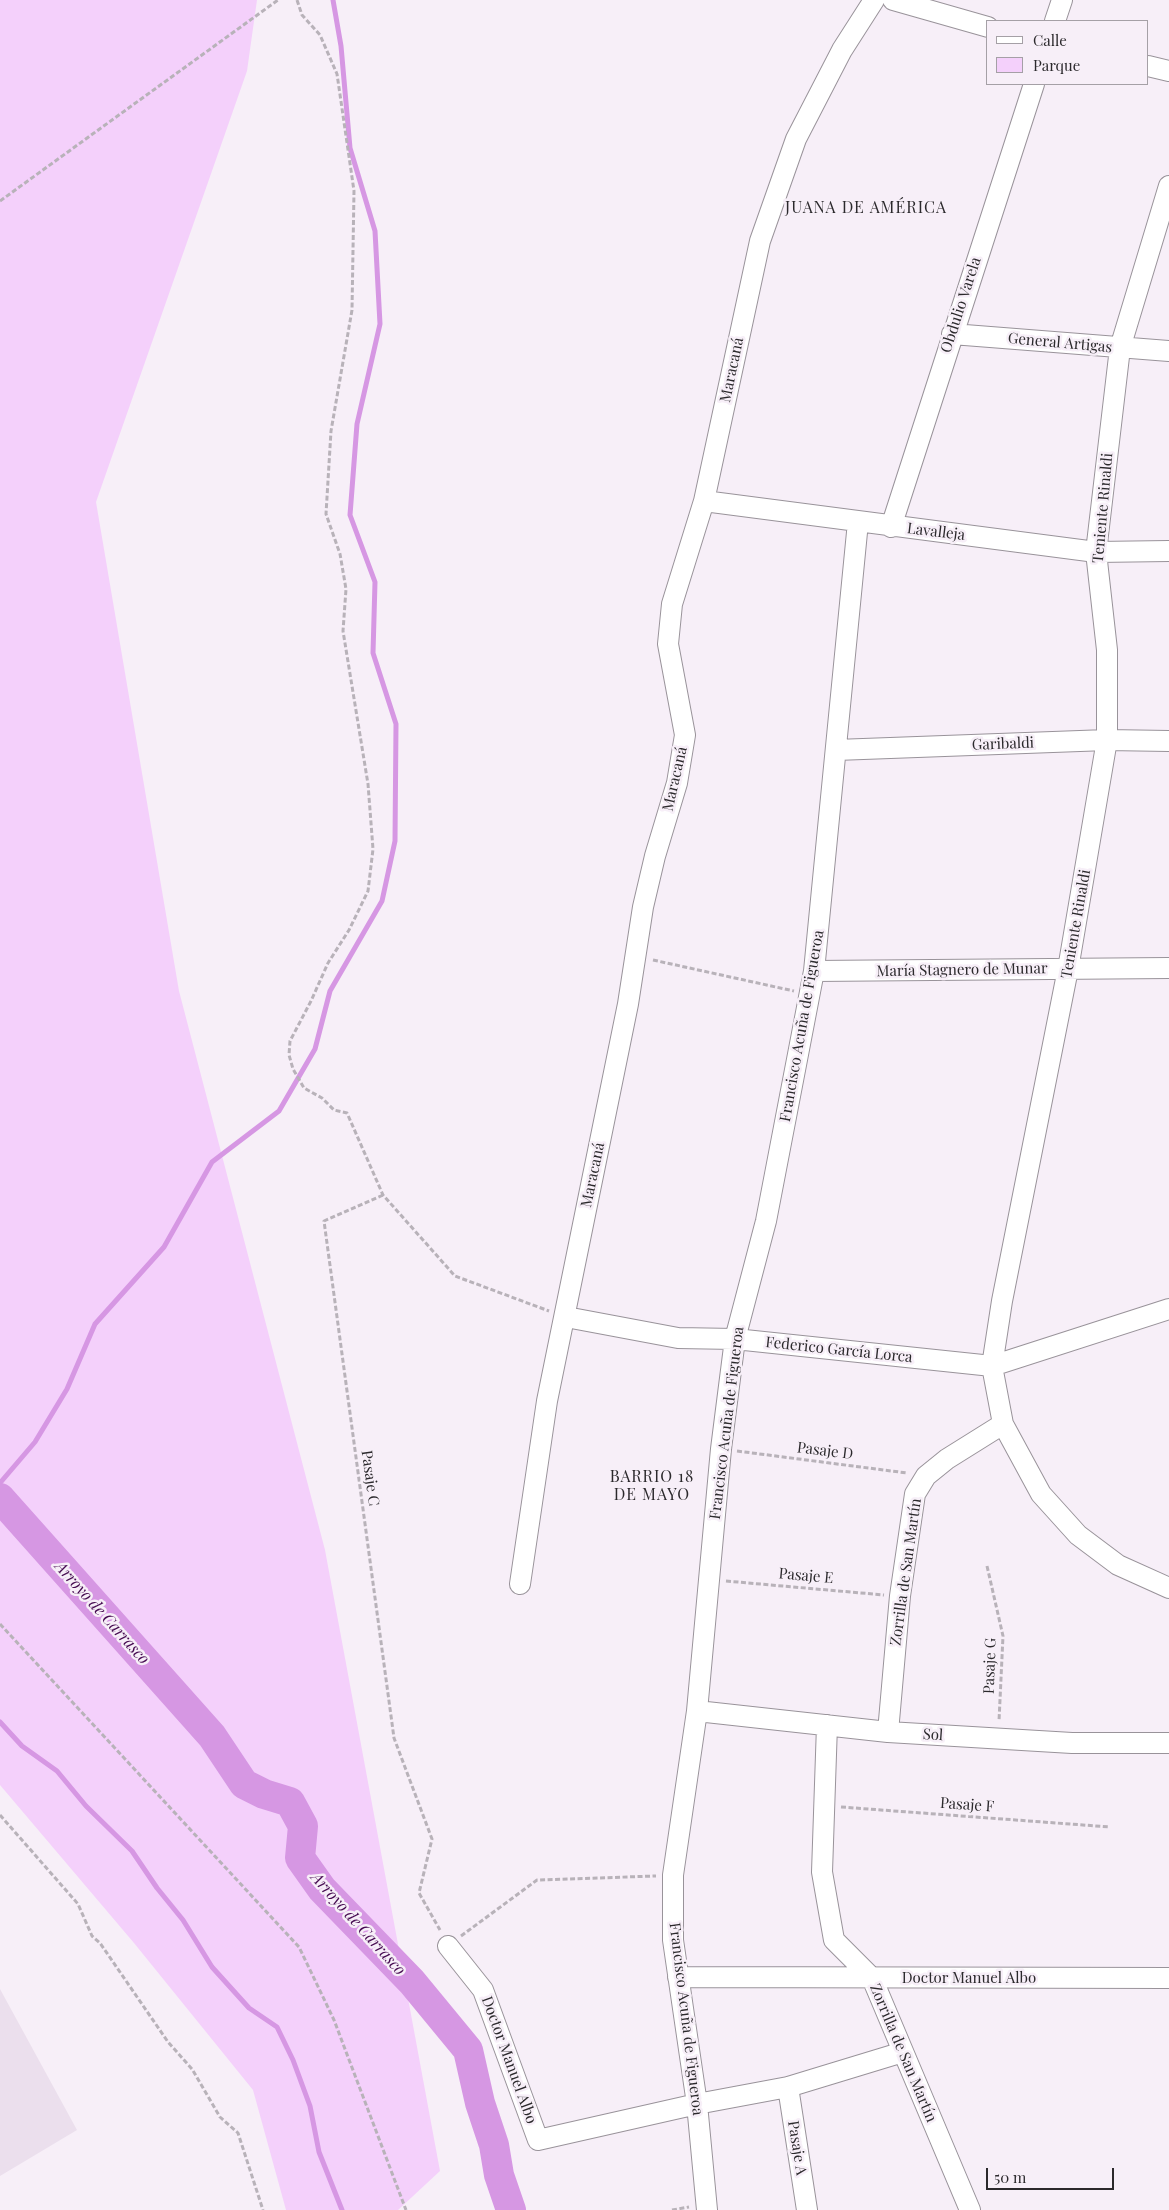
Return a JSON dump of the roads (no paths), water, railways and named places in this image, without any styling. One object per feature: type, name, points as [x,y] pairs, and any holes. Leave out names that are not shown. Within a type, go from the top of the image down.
[{"type":"street","name":"Maracaná","points":[[520,1584],[547,1401],[566,1317],[651,873],[677,783],[685,734],[668,644],[672,604],[704,501],[760,241],[796,139],[842,50],[874,0]]},
{"type":"street","points":[[893,0],[986,26]]},
{"type":"street","points":[[1055,20],[1062,0]]},
{"type":"street","points":[[1149,66],[1169,71]]},
{"type":"street","name":"Obdulio Varela","points":[[891,527],[1034,85]]},
{"type":"street","name":"Teniente Rinaldi","points":[[1169,186],[1120,348],[1096,552],[1107,650],[1107,740],[1068,969],[1002,1301],[992,1366],[1003,1424],[1041,1494],[1078,1535],[1118,1565],[1169,1588]]},
{"type":"street","name":"General Artigas","points":[[952,334],[1169,351]]},
{"type":"street","name":"Lavalleja","points":[[704,501],[891,527],[1096,552],[1169,551]]},
{"type":"street","name":"Francisco Acuña de Figueroa","points":[[707,2210],[697,2104],[673,1940],[673,1876],[697,1711],[721,1449],[735,1339],[766,1221],[814,971],[858,522]]},
{"type":"street","name":"Garibaldi","points":[[836,750],[1107,740],[1169,741]]},
{"type":"street","name":"María Stagnero de Munar","points":[[814,971],[1169,968]]},
{"type":"street","name":"Federico García Lorca","points":[[566,1317],[678,1338],[735,1339],[992,1366],[1169,1309]]},
{"type":"street","name":"Zorrilla de San Martín","points":[[888,1732],[900,1596],[915,1494],[926,1476],[947,1459],[1003,1424]]},
{"type":"street","name":"Sol","points":[[697,1711],[888,1732],[1072,1743],[1169,1743]]},
{"type":"street","name":"Zorrilla de San Martín","points":[[827,1725],[822,1872],[834,1940],[872,1978],[970,2210]]},
{"type":"street","name":"Doctor Manuel Albo","points":[[448,1946],[483,1990],[538,2140],[697,2104],[788,2087],[902,2052]]},
{"type":"street","name":"Doctor Manuel Albo","points":[[678,1977],[1169,1978]]},
{"type":"street","name":"Pasaje A","points":[[788,2087],[808,2210]]},
{"type":"waterway","points":[[0,1483],[35,1442],[67,1389],[95,1324],[164,1247],[212,1162],[279,1111],[315,1049],[330,991],[382,901],[395,841],[396,724],[373,653],[375,582],[350,515],[357,424],[380,324],[375,231],[350,148],[341,46],[333,0]]},
{"type":"waterway","name":"Arroyo de Carrasco","points":[[0,1498],[212,1736],[244,1784],[264,1794],[290,1802],[303,1826],[300,1858],[322,1889],[412,1982],[468,2050],[480,2103],[494,2145],[499,2175],[511,2210]]},
{"type":"waterway","points":[[0,1722],[22,1746],[57,1771],[86,1806],[132,1851],[157,1888],[183,1920],[212,1967],[249,2008],[277,2027],[293,2060],[310,2106],[319,2152],[342,2210]]},
{"type":"district","name":"JUANA DE AMÉRICA","points":[[866,208]]},
{"type":"district","name":"BARRIO 18 DE MAYO","points":[[652,1486]]}]
